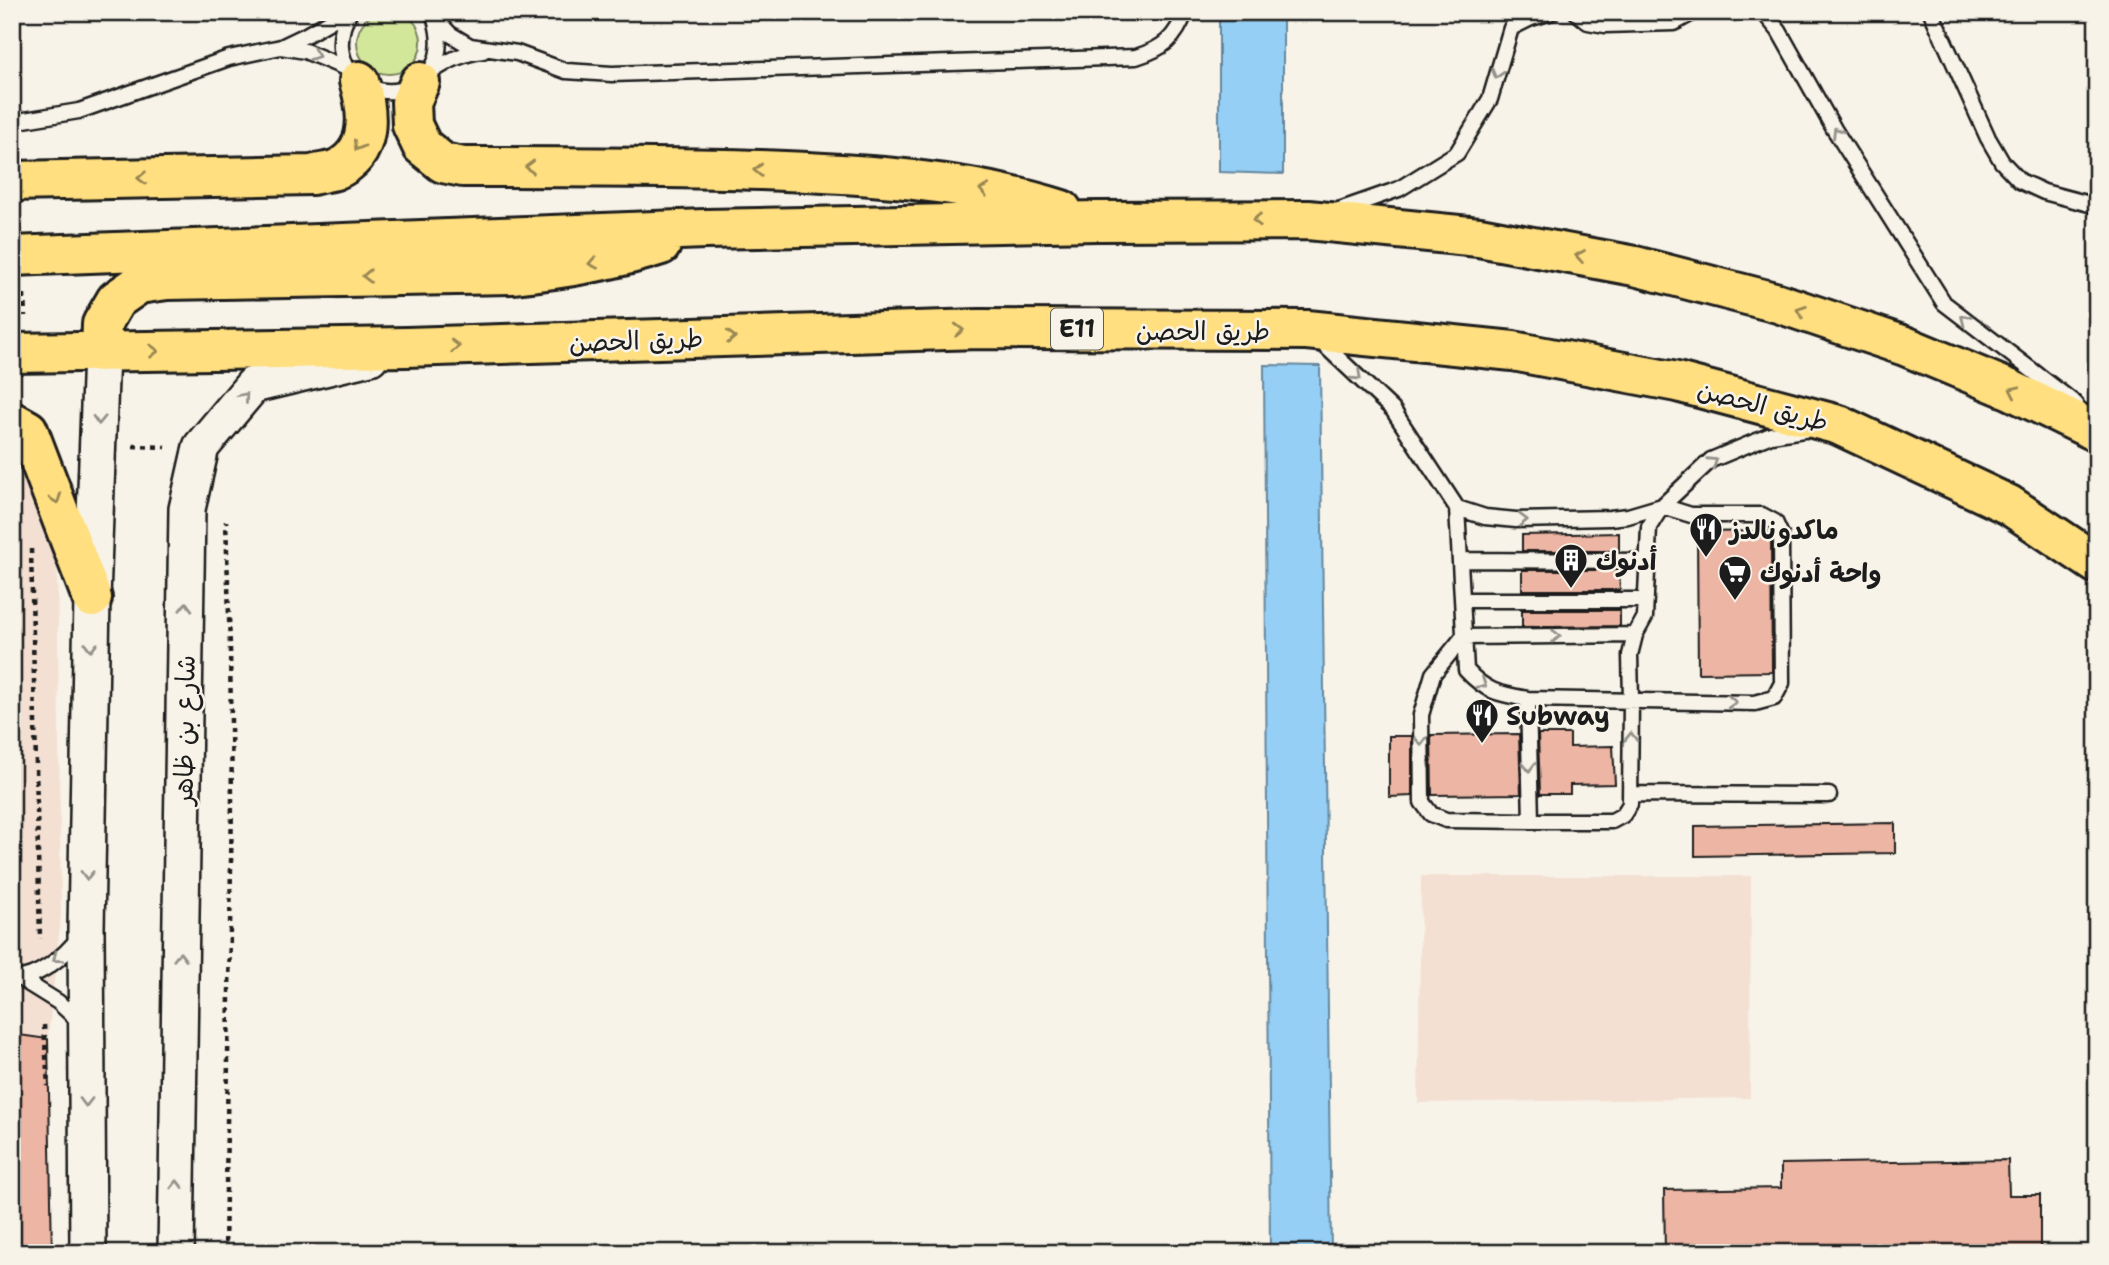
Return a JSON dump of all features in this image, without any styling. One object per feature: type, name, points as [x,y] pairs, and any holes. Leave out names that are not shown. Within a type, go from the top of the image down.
[{"type":"main road","points":[[12,181],[312,175],[336,169],[353,156],[363,139],[368,121],[366,102],[354,75]]},
{"type":"main road","points":[[425,77],[411,102],[412,125],[422,146],[443,163],[463,167],[858,173],[959,185],[1006,195],[1097,221]]},
{"type":"main road","points":[[18,256],[705,229],[1097,221],[1308,220],[1479,237],[1635,266],[1765,299],[1905,346],[2011,390],[2097,432]]},
{"type":"main road","points":[[101,352],[102,324],[116,300],[139,284],[167,280],[512,274],[611,260],[705,229]]},
{"type":"main road","name":"طريق الحصن","points":[[19,353],[406,347],[979,329],[1307,330],[1513,351],[1677,382],[1839,425],[2008,505],[2097,564]]},
{"type":"main road","points":[[12,421],[28,430],[92,598]]},
{"type":"street","name":"شارع بن ظاهر","points":[[176,1253],[187,509],[201,447],[253,385],[406,347]]},
{"type":"street","points":[[88,1253],[86,929],[92,598],[101,352]]},
{"type":"lane","points":[[12,122],[79,111],[229,58],[281,47],[348,12]]},
{"type":"lane","points":[[348,12],[340,38],[342,56],[354,75]]},
{"type":"lane","points":[[432,15],[450,34],[470,46],[517,53],[566,71],[612,74],[1136,57],[1153,52],[1168,42],[1178,29],[1185,12]]},
{"type":"lane","points":[[1308,220],[1399,189],[1457,153],[1490,99],[1511,28],[1510,12]]},
{"type":"lane","points":[[1511,28],[1552,12]]},
{"type":"lane","points":[[1576,12],[1588,22],[1605,25],[1674,23],[1693,12]]},
{"type":"lane","points":[[1763,12],[1779,31],[1835,129],[1944,303],[2097,420]]},
{"type":"lane","points":[[1931,12],[1988,138],[2002,162],[2020,181],[2044,192],[2097,206]]},
{"type":"lane","points":[[425,77],[438,55],[440,36],[432,15]]},
{"type":"lane","points":[[281,47],[306,51],[354,75],[375,90],[391,92],[406,89],[449,60],[470,52],[492,50]]},
{"type":"lane","points":[[1307,330],[1393,410],[1457,508],[1466,670],[1480,686],[1505,695],[1528,699],[1755,703],[1774,698],[1782,683],[1781,535],[1775,522],[1762,515],[1691,515],[1662,506],[1610,518],[1516,520],[1485,517],[1457,508]]},
{"type":"lane","points":[[1463,637],[1433,674],[1421,715],[1422,802],[1431,814],[1446,820],[1531,821],[1612,821],[1623,815],[1630,804],[1630,655],[1635,635],[1645,617],[1649,527],[1662,506],[1711,460],[1771,435],[1839,425]]},
{"type":"lane","points":[[1461,560],[1647,561]]},
{"type":"lane","points":[[1462,600],[1646,600]]},
{"type":"lane","points":[[1463,637],[1635,635]]},
{"type":"lane","points":[[1528,699],[1531,821]]},
{"type":"lane","points":[[1630,794],[1829,795]]},
{"type":"lane","points":[[17,979],[41,970],[66,952],[86,929]]},
{"type":"lane","points":[[17,979],[58,1002],[86,1028]]},
{"type":"path","points":[[18,256],[19,353]]},
{"type":"path","points":[[31,540],[41,970]]},
{"type":"path","points":[[42,991],[48,1087]]},
{"type":"shaded area","points":[[12,442],[56,442],[61,916],[48,1039],[52,1253],[12,1253]]},
{"type":"shaded area","points":[[1421,876],[1751,876],[1750,1098],[1418,1103]]},
{"type":"green space","points":[[383,10],[395,10],[412,19],[419,30],[419,54],[412,65],[395,74],[383,74],[371,69],[362,60],[357,48],[357,36],[362,24],[371,15]]},
{"type":"water","points":[[1219,12],[1283,12],[1283,174],[1219,172]]},
{"type":"water","points":[[1264,365],[1320,366],[1331,1253],[1270,1253]]},
{"type":"building","name":"واحة أدنوك","points":[[1769,531],[1772,672],[1698,673],[1697,532]]},
{"type":"building","points":[[1619,533],[1619,551],[1522,551],[1522,535]]},
{"type":"building","points":[[1522,570],[1619,570],[1620,590],[1522,590]]},
{"type":"building","points":[[1522,610],[1620,610],[1620,626],[1522,627]]},
{"type":"building","points":[[1519,734],[1521,794],[1432,795],[1431,735]]},
{"type":"building","points":[[1538,734],[1570,734],[1570,747],[1613,746],[1615,784],[1570,785],[1570,794],[1540,794]]},
{"type":"building","points":[[1389,736],[1412,736],[1412,796],[1389,797]]},
{"type":"building","points":[[1895,823],[1895,853],[1695,856],[1695,826]]},
{"type":"building","points":[[12,1034],[48,1039],[52,1253],[12,1253]]},
{"type":"building","points":[[2008,1160],[2009,1195],[2040,1195],[2040,1253],[1665,1253],[1664,1190],[1781,1188],[1781,1164]]},
{"type":"place","name":"ماكدونالدز","points":[[1706,559]]},
{"type":"place","name":"أدنوك","points":[[1571,590]]},
{"type":"place","name":"واحة أدنوك","points":[[1735,602]]},
{"type":"place","name":"Subway","points":[[1482,745]]}]
